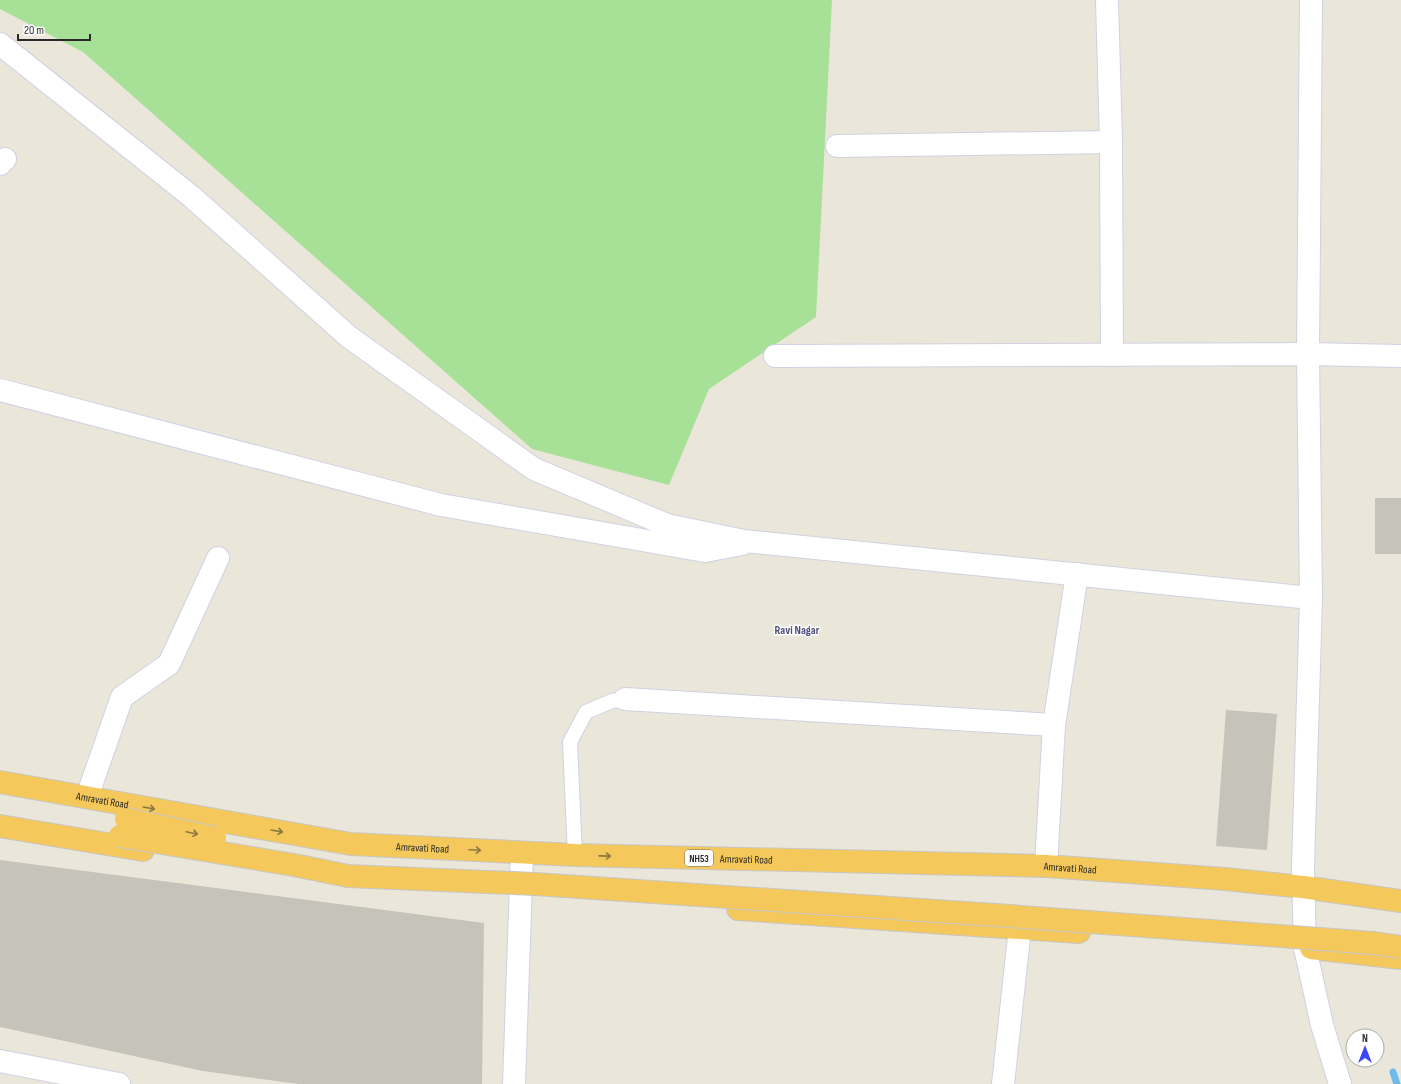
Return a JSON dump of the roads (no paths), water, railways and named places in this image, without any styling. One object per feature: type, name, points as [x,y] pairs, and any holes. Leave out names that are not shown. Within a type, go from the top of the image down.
[{"type":"highway","name":"Amravati Road","points":[[0,782],[351,844],[575,855],[1046,866],[1225,879],[1303,887],[1401,901]]},
{"type":"highway","points":[[0,796],[126,819],[255,846],[347,863],[767,886],[1220,919],[1401,936]]},
{"type":"highway","points":[[0,814],[348,876],[535,884],[745,898],[1358,942],[1401,947]]},
{"type":"highway","points":[[0,826],[351,885],[521,894],[1020,928],[1306,948],[1401,958]]},
{"type":"street","points":[[1107,0],[1111,142],[1112,355]]},
{"type":"street","points":[[1311,0],[1308,354],[1311,598],[1303,887],[1306,948],[1322,1025],[1340,1084]]},
{"type":"street","points":[[0,44],[192,196],[349,337],[534,469],[667,525],[753,542],[1311,598]]},
{"type":"street","points":[[837,146],[1111,142]]},
{"type":"street","points":[[774,356],[1308,354],[1401,356]]},
{"type":"street","points":[[0,390],[441,505],[705,551],[753,542]]},
{"type":"street","points":[[87,797],[122,697],[169,664],[218,558]]},
{"type":"street","points":[[1046,866],[1054,725],[1077,574]]},
{"type":"street","points":[[626,699],[1054,725]]},
{"type":"street","points":[[514,1084],[522,852]]},
{"type":"street","points":[[1003,1084],[1020,928]]},
{"type":"street","points":[[0,1061],[120,1084]]},
{"type":"lane","points":[[575,855],[570,742],[586,712],[612,701],[626,699]]},
{"type":"waterway","points":[[1393,1072],[1397,1084]]},
{"type":"district","name":"Ravi Nagar","points":[[797,630]]}]
